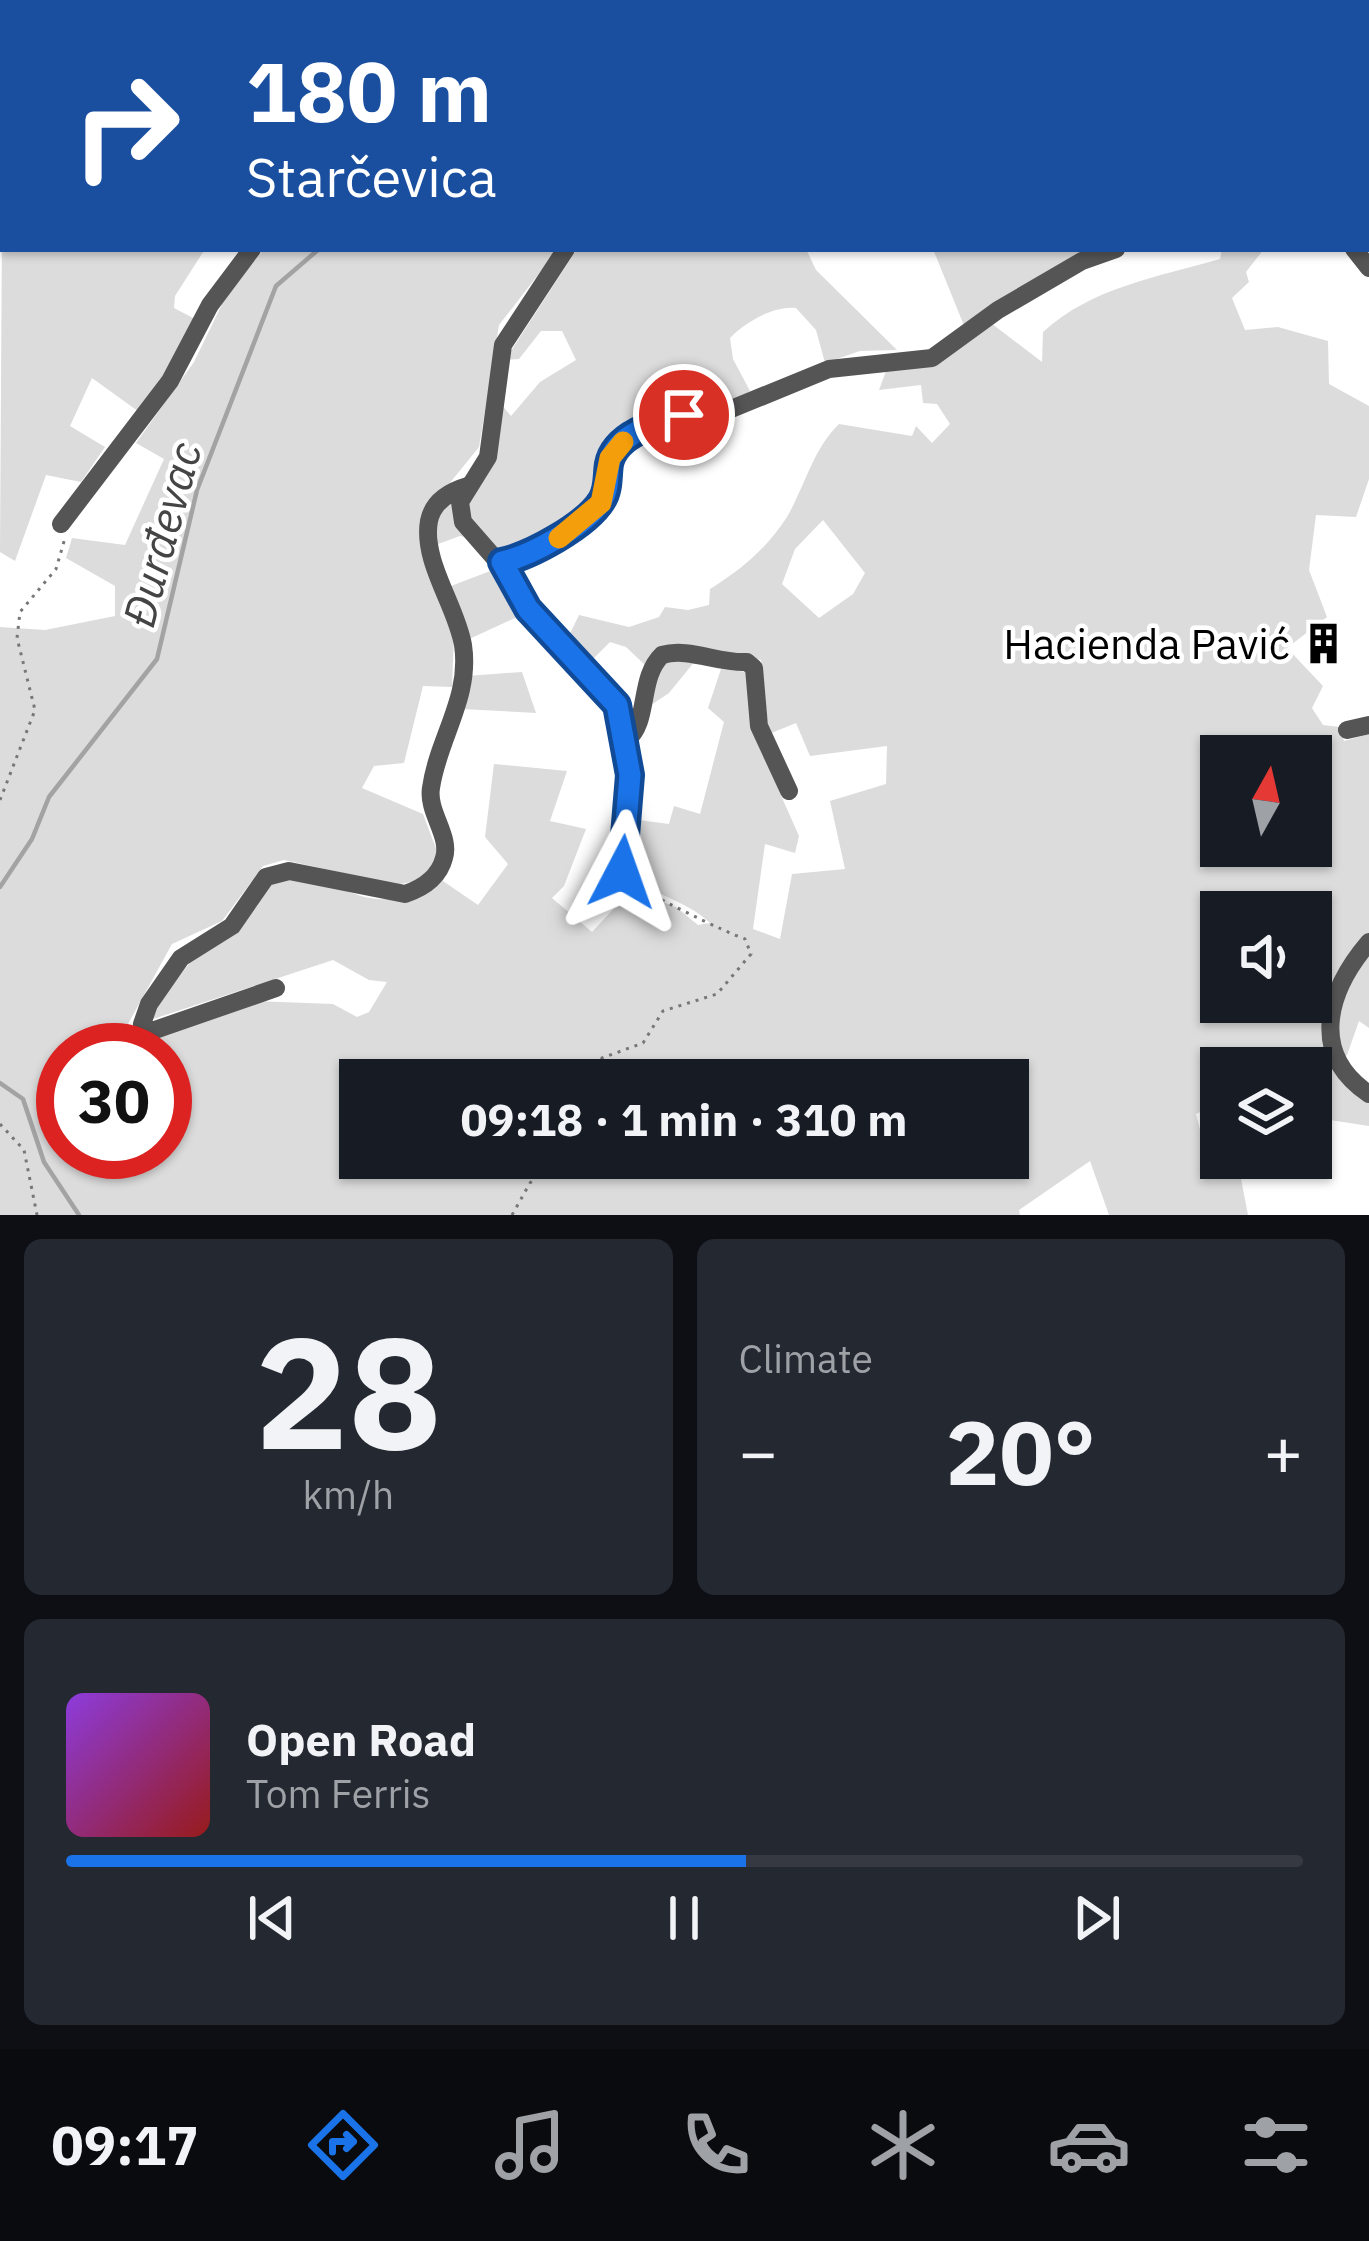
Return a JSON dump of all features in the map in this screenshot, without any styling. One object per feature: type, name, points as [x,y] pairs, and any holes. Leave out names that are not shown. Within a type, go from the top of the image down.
[{"type":"street","points":[[64,528],[69,506],[93,483],[170,381],[210,305],[250,252]]},
{"type":"street","points":[[564,252],[503,345],[488,457],[460,502],[460,517],[502,562],[539,622],[610,694],[627,740],[630,775],[622,872]]},
{"type":"street","points":[[502,562],[564,536],[601,503],[612,454],[637,432],[684,415],[719,414],[755,395],[846,364],[932,358],[998,310],[1082,261],[1108,252]]},
{"type":"street","points":[[276,988],[152,1031],[142,1024],[149,1004],[181,958],[232,926],[266,877],[289,871],[405,893],[419,890],[439,871],[445,845],[430,808],[430,789],[461,695],[464,650],[429,528],[439,501],[468,486]]},
{"type":"street","points":[[627,740],[636,731],[645,681],[662,655],[681,652],[747,662],[754,668],[764,743],[789,791]]},
{"type":"street","points":[[1347,730],[1369,725]]},
{"type":"street","points":[[1369,942],[1331,1002],[1329,1030],[1345,1078],[1369,1094]]},
{"type":"path","points":[[0,800],[35,710],[17,638],[20,613],[56,569],[64,528]]},
{"type":"path","points":[[601,1059],[643,1043],[663,1011],[716,994],[751,954],[745,939],[639,890],[622,872]]},
{"type":"path","points":[[0,1124],[24,1150],[37,1215]]},
{"type":"path","points":[[512,1215],[534,1179]]},
{"type":"shaded area","points":[[2,252],[203,252],[175,296],[174,308],[195,319],[142,414],[92,378],[70,426],[105,447],[81,482],[46,475],[15,561],[0,552]]},
{"type":"shaded area","points":[[262,252],[556,252],[499,325],[479,447],[428,510],[454,636],[452,687],[423,686],[404,763],[374,766],[362,788],[423,814],[437,851],[431,866],[416,880],[393,884],[284,860],[263,866],[222,921],[172,944],[129,1023],[36,1023],[36,1179],[192,1179],[192,1024],[251,1001],[333,1004],[357,1017],[369,1012],[387,982],[369,980],[333,960],[147,1021],[231,915],[271,883],[288,876],[312,878],[375,899],[388,899],[440,879],[478,905],[508,864],[485,837],[494,764],[567,771],[550,821],[586,829],[564,886],[552,898],[592,932],[631,890],[676,907],[698,925],[710,923],[626,869],[631,819],[669,824],[674,806],[700,814],[724,722],[708,708],[721,669],[748,672],[758,736],[799,836],[795,853],[765,844],[753,929],[780,939],[792,874],[845,869],[830,801],[886,784],[887,746],[810,756],[796,723],[769,734],[761,660],[683,646],[646,666],[626,647],[610,642],[587,665],[564,646],[579,615],[629,627],[659,617],[665,607],[688,610],[709,605],[710,589],[753,558],[779,528],[822,445],[839,424],[912,436],[916,426],[932,443],[950,424],[937,404],[923,403],[921,385],[879,390],[886,371],[926,367],[991,323],[1042,362],[1043,332],[1083,304],[1127,285],[1220,259],[1221,252],[1262,252],[1246,272],[1249,282],[1232,298],[1245,330],[1278,327],[1328,341],[1329,384],[1369,406],[1369,479],[1356,517],[1316,515],[1309,570],[1327,617],[1287,648],[1323,686],[1312,708],[1323,725],[1340,727],[1344,741],[1369,734],[1369,1028],[1359,1021],[1347,1055],[1332,1064],[1332,1047],[1200,1047],[1200,1112],[1196,1114],[1200,1179],[1241,1179],[1248,1215],[1109,1215],[1090,1161],[1019,1210],[1020,1215],[0,1215],[0,627],[45,630],[115,616],[115,586],[66,558],[72,538],[125,545],[164,459],[136,443],[194,362],[225,298]],"holes":[[[823,520],[865,573],[853,594],[819,618],[782,584],[795,549]]]},
{"type":"shaded area","points":[[575,252],[807,252],[816,270],[897,350],[860,351],[825,363],[816,330],[796,308],[760,316],[730,338],[733,359],[750,391],[727,406],[674,406],[625,421],[598,466],[598,488],[573,519],[558,532],[505,554],[479,534],[467,504],[500,403],[511,416],[540,382],[576,360],[562,331],[541,331],[519,359],[505,360]]},
{"type":"shaded area","points":[[934,252],[1088,252],[965,328]]},
{"type":"shaded area","points":[[452,499],[471,538],[460,536],[438,544],[437,515]]},
{"type":"shaded area","points":[[493,570],[526,613],[467,640],[451,586]]},
{"type":"shaded area","points":[[661,661],[695,661],[669,693],[645,709]]},
{"type":"shaded area","points":[[522,672],[536,713],[462,709],[467,676]]},
{"type":"shaded area","points":[[1332,1064],[1340,1080],[1369,1100],[1369,1126],[1332,1120]]},
{"type":"waterway","name":"Đurđevac","points":[[0,887],[32,839],[49,797],[157,659],[197,490],[276,286],[316,252]]},
{"type":"waterway","points":[[0,1083],[23,1099],[44,1162],[79,1215]]},
{"type":"slow traffic","points":[[559,538],[601,503],[610,458],[623,442]]},
{"type":"place","name":"Hacienda Pavić","points":[[1324,643]]},
{"type":"route","points":[[622,872],[630,775],[617,705],[528,609],[502,562],[564,536],[601,503],[610,458],[619,445],[656,422],[684,415]]}]
